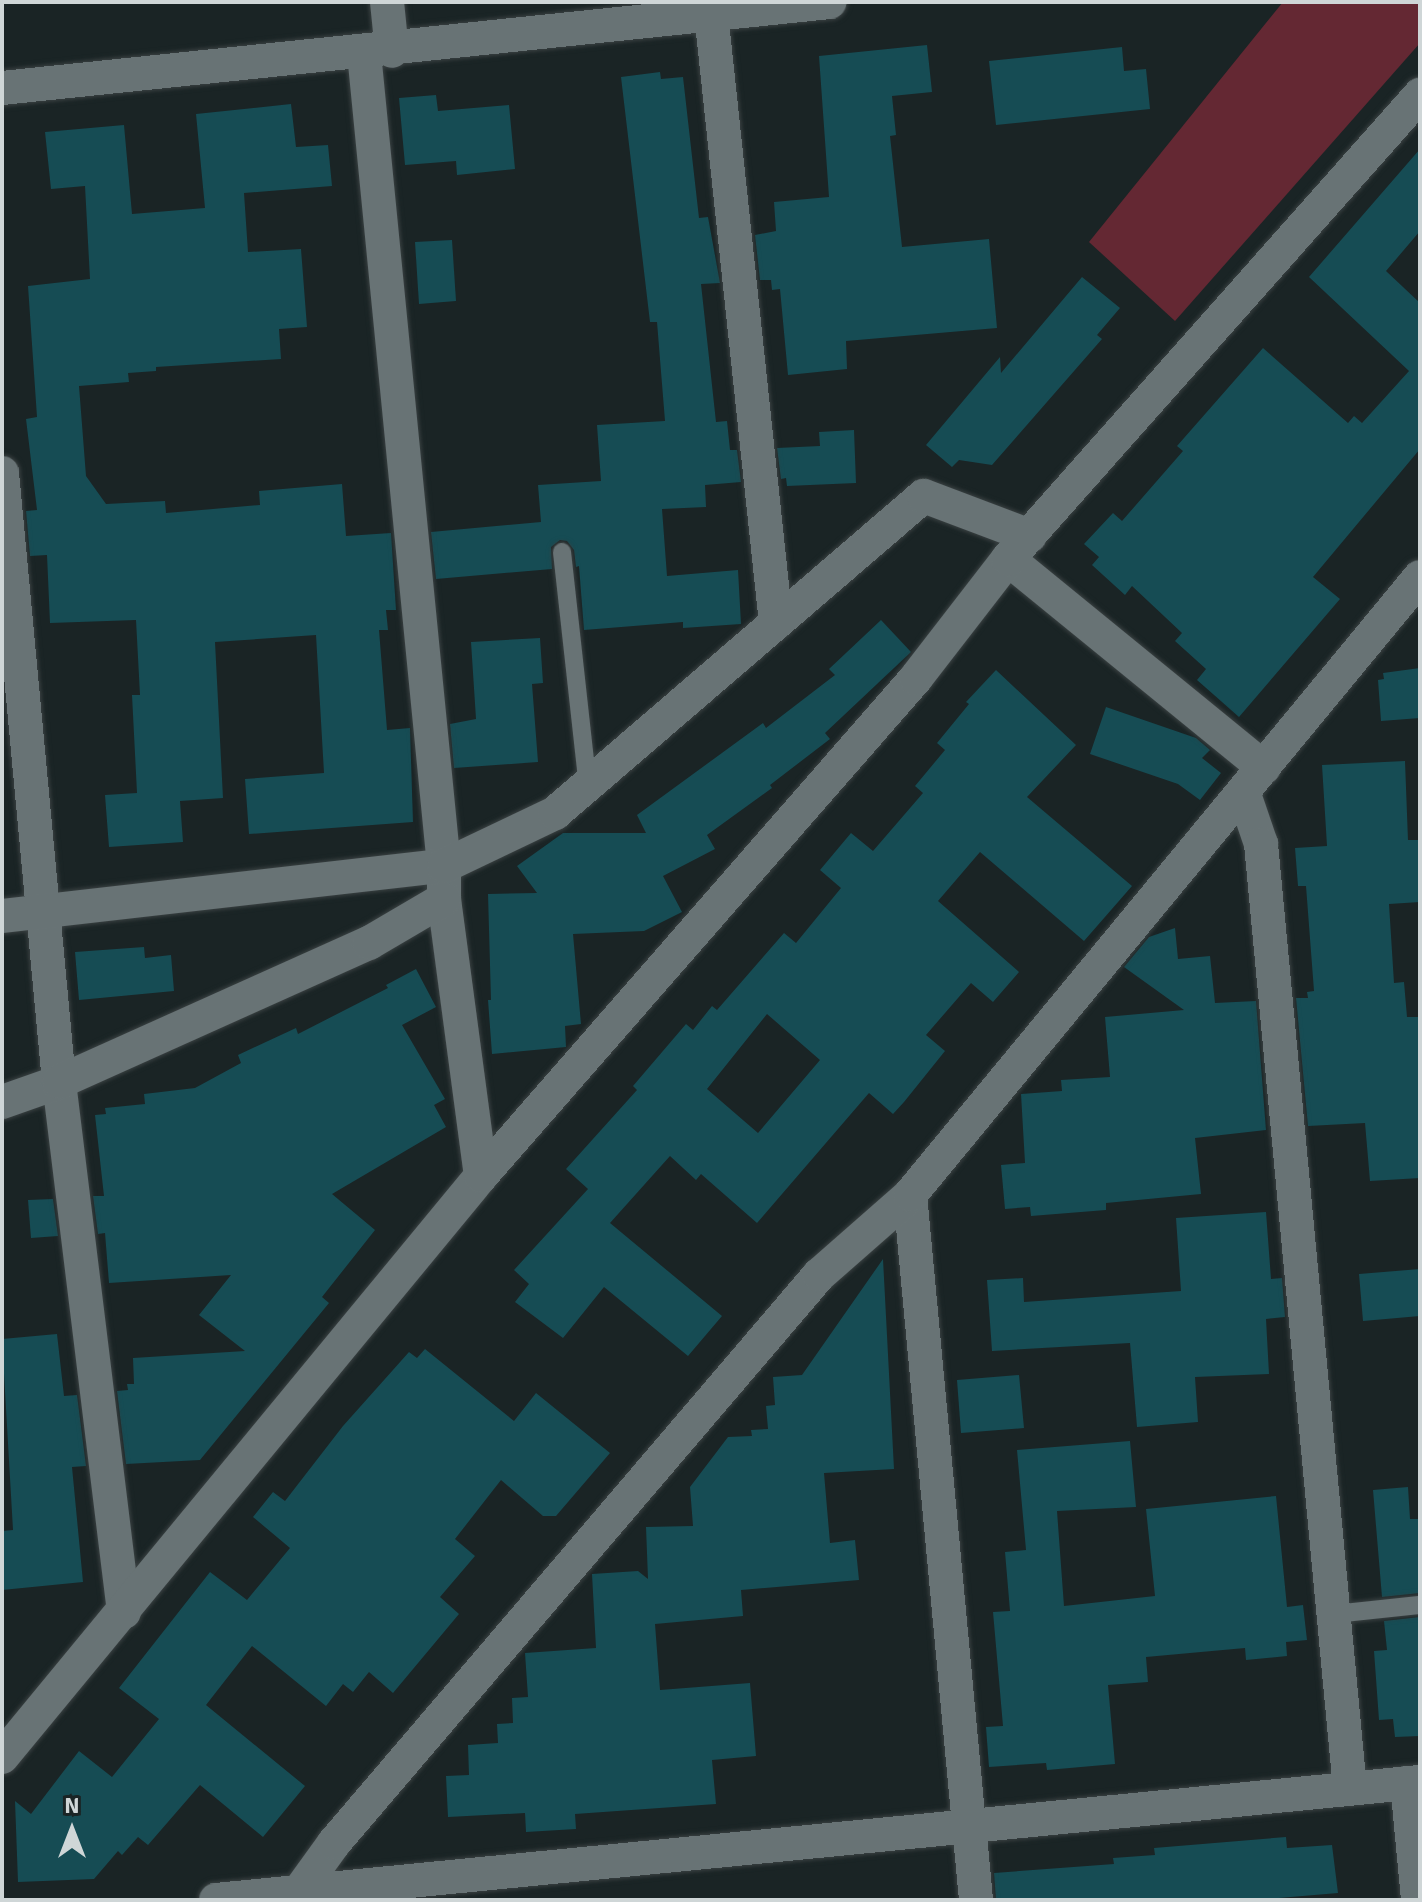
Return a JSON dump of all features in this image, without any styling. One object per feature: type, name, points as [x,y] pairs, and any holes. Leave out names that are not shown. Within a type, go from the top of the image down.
[{"type":"street","points":[[387,2],[378,52],[444,883],[481,1176]]},
{"type":"street","points":[[2,88],[378,52],[830,2]]},
{"type":"street","points":[[711,13],[776,623]]},
{"type":"street","points":[[2,1757],[481,1176],[916,678],[1019,548],[1420,95]]},
{"type":"street","points":[[2,473],[11,668],[43,912],[59,1082],[124,1612]]},
{"type":"street","points":[[2,1102],[59,1082],[369,943],[444,883],[555,813],[924,496],[1019,548],[1254,781],[1350,1789]]},
{"type":"street","points":[[299,1897],[334,1843],[819,1275],[910,1195],[1420,577]]},
{"type":"street","points":[[2,916],[444,883]]},
{"type":"street","points":[[910,1195],[976,1900]]},
{"type":"street","points":[[216,1900],[299,1897],[968,1825],[1414,1783],[1418,1900]]},
{"type":"lane","points":[[562,552],[588,786]]},
{"type":"lane","points":[[1334,1614],[1420,1605]]},
{"type":"shaded area","points":[[1283,2],[1420,2],[1420,43],[1175,321],[1089,242]]},
{"type":"building","points":[[927,45],[932,92],[892,96],[896,135],[890,136],[902,247],[989,239],[997,328],[846,341],[847,369],[788,375],[780,289],[772,290],[771,280],[760,280],[755,235],[776,231],[774,202],[829,197],[819,56]]},
{"type":"building","points":[[1122,47],[1124,71],[1146,69],[1150,109],[996,125],[989,61]]},
{"type":"building","points":[[660,72],[661,79],[683,77],[699,218],[708,217],[720,283],[701,284],[716,422],[727,421],[730,450],[737,450],[741,482],[705,485],[706,507],[662,509],[667,576],[738,570],[741,624],[683,628],[683,622],[584,630],[579,566],[576,567],[574,550],[567,541],[560,540],[551,547],[552,569],[436,579],[431,532],[541,522],[538,485],[601,481],[597,425],[665,421],[657,322],[650,322],[621,77]]},
{"type":"building","points":[[436,95],[438,111],[509,105],[515,169],[457,175],[456,161],[405,165],[399,98]]},
{"type":"building","points":[[291,104],[296,147],[328,145],[332,186],[244,193],[248,252],[301,249],[307,327],[279,329],[281,359],[156,367],[156,371],[128,373],[129,382],[79,386],[86,476],[106,504],[165,501],[166,513],[260,505],[259,491],[342,484],[346,536],[391,533],[396,610],[386,610],[388,630],[379,630],[387,730],[410,728],[413,822],[249,834],[245,779],[324,773],[316,635],[215,642],[223,798],[180,801],[183,842],[109,847],[105,795],[137,793],[132,695],[140,695],[136,620],[50,623],[47,555],[30,556],[26,511],[37,510],[26,419],[37,417],[28,286],[90,279],[85,186],[51,189],[45,132],[124,125],[132,214],[205,208],[196,114]]},
{"type":"building","points":[[1420,149],[1420,231],[1386,271],[1420,303],[1420,449],[1313,577],[1340,599],[1239,717],[1197,680],[1206,669],[1175,641],[1182,633],[1132,586],[1125,595],[1092,565],[1099,557],[1084,544],[1113,513],[1122,521],[1183,451],[1177,446],[1263,348],[1348,423],[1354,416],[1362,423],[1409,371],[1309,277]]},
{"type":"building","points":[[452,240],[456,301],[419,304],[415,242]]},
{"type":"building","points":[[1082,277],[1120,308],[1097,335],[1102,339],[992,465],[959,460],[952,467],[926,445],[1000,357],[1001,373]]},
{"type":"building","points":[[854,430],[856,483],[787,486],[786,478],[781,479],[777,448],[820,446],[819,432]]},
{"type":"building","points":[[881,620],[911,652],[825,733],[830,739],[770,785],[772,788],[707,835],[715,849],[663,876],[682,912],[644,931],[573,934],[581,1024],[565,1026],[566,1047],[492,1054],[488,1000],[491,1000],[488,894],[537,893],[517,866],[563,833],[646,833],[637,815],[763,723],[766,728],[835,675],[829,669]]},
{"type":"building","points":[[540,638],[543,683],[532,684],[538,762],[454,768],[450,724],[476,719],[471,642]]},
{"type":"building","points":[[1420,668],[1420,718],[1381,721],[1378,680],[1384,679],[1383,673]]},
{"type":"building","points":[[996,670],[1076,745],[1027,797],[1132,886],[1084,941],[980,852],[938,901],[1019,972],[993,1002],[971,983],[926,1035],[945,1051],[904,1102],[893,1114],[869,1093],[757,1223],[701,1174],[696,1180],[670,1156],[610,1223],[722,1316],[688,1356],[604,1287],[563,1338],[515,1302],[529,1284],[514,1270],[588,1189],[566,1169],[637,1090],[633,1086],[686,1024],[693,1030],[712,1006],[717,1010],[784,933],[796,943],[841,888],[820,870],[851,833],[873,851],[923,793],[915,786],[945,750],[937,743],[969,704],[966,702]],"holes":[[[767,1014],[820,1060],[758,1133],[707,1089]]]},
{"type":"building","points":[[1106,707],[1196,738],[1210,750],[1202,758],[1221,773],[1200,800],[1178,784],[1090,754]]},
{"type":"building","points":[[1405,761],[1408,840],[1420,840],[1420,902],[1389,904],[1394,983],[1404,982],[1407,1017],[1420,1017],[1420,1178],[1370,1181],[1365,1123],[1308,1126],[1296,998],[1308,998],[1307,992],[1314,991],[1306,886],[1298,886],[1295,848],[1327,846],[1322,765]]},
{"type":"building","points":[[1175,928],[1178,959],[1210,956],[1215,1003],[1256,1001],[1266,1130],[1195,1138],[1201,1194],[1106,1203],[1106,1210],[1031,1216],[1030,1207],[1005,1209],[1001,1165],[1025,1163],[1021,1094],[1062,1091],[1061,1080],[1110,1077],[1105,1017],[1184,1010],[1124,967],[1149,937]]},
{"type":"building","points":[[144,947],[145,958],[171,955],[174,991],[79,1000],[75,952]]},
{"type":"building","points":[[416,969],[436,1007],[402,1025],[445,1099],[434,1105],[446,1127],[332,1194],[375,1230],[322,1297],[329,1303],[200,1460],[126,1464],[117,1391],[128,1390],[127,1384],[134,1384],[133,1358],[245,1351],[199,1315],[231,1275],[109,1283],[105,1233],[98,1234],[93,1196],[104,1196],[95,1115],[106,1114],[105,1108],[145,1104],[144,1094],[195,1088],[241,1063],[238,1055],[296,1028],[298,1034],[388,988],[386,985]]},
{"type":"building","points":[[53,1199],[58,1236],[31,1238],[28,1200]]},
{"type":"building","points":[[1266,1212],[1271,1279],[1282,1278],[1285,1317],[1266,1319],[1269,1374],[1195,1377],[1198,1422],[1137,1427],[1130,1343],[992,1351],[987,1280],[1023,1278],[1024,1302],[1181,1291],[1176,1218]]},
{"type":"building","points":[[883,1259],[894,1469],[824,1473],[830,1543],[855,1540],[859,1580],[741,1590],[743,1616],[655,1624],[660,1690],[750,1683],[756,1756],[712,1760],[716,1804],[575,1814],[576,1829],[526,1832],[525,1813],[448,1817],[446,1776],[469,1775],[468,1745],[498,1743],[497,1724],[513,1723],[512,1698],[528,1697],[525,1653],[596,1648],[592,1574],[638,1571],[648,1579],[646,1527],[693,1526],[690,1487],[728,1437],[752,1436],[751,1430],[768,1429],[766,1406],[775,1405],[773,1377],[802,1375]]},
{"type":"building","points":[[1420,1269],[1420,1316],[1363,1321],[1359,1274]]},
{"type":"building","points":[[57,1334],[64,1396],[77,1395],[86,1466],[72,1467],[83,1582],[2,1590],[2,1531],[13,1530],[2,1339]]},
{"type":"building","points":[[425,1349],[514,1421],[536,1393],[610,1453],[556,1516],[543,1516],[501,1480],[455,1539],[475,1556],[440,1597],[459,1614],[393,1693],[369,1672],[353,1692],[343,1684],[326,1706],[252,1646],[206,1705],[305,1786],[263,1837],[200,1785],[148,1845],[138,1837],[122,1855],[118,1851],[94,1879],[18,1882],[15,1801],[31,1814],[79,1751],[112,1777],[159,1719],[119,1688],[210,1572],[247,1600],[290,1548],[253,1517],[273,1492],[285,1501],[343,1426],[409,1352],[417,1358]]},
{"type":"building","points":[[1019,1375],[1024,1428],[961,1433],[957,1380]]},
{"type":"building","points":[[1130,1441],[1136,1507],[1057,1511],[1064,1606],[1155,1596],[1146,1509],[1276,1496],[1287,1607],[1303,1605],[1307,1640],[1286,1642],[1287,1656],[1246,1660],[1245,1648],[1146,1657],[1148,1682],[1108,1685],[1115,1764],[1047,1770],[1046,1763],[989,1767],[986,1727],[1003,1726],[993,1612],[1010,1611],[1005,1552],[1026,1550],[1017,1450]]},
{"type":"building","points":[[1408,1487],[1410,1519],[1420,1519],[1420,1593],[1382,1597],[1373,1490]]},
{"type":"building","points":[[1420,1617],[1420,1736],[1395,1737],[1393,1719],[1379,1720],[1374,1651],[1387,1650],[1384,1621]]},
{"type":"building","points":[[1286,1837],[1287,1848],[1332,1845],[1338,1893],[1255,1900],[996,1900],[994,1873],[1114,1864],[1113,1858],[1155,1855],[1154,1848]]}]
